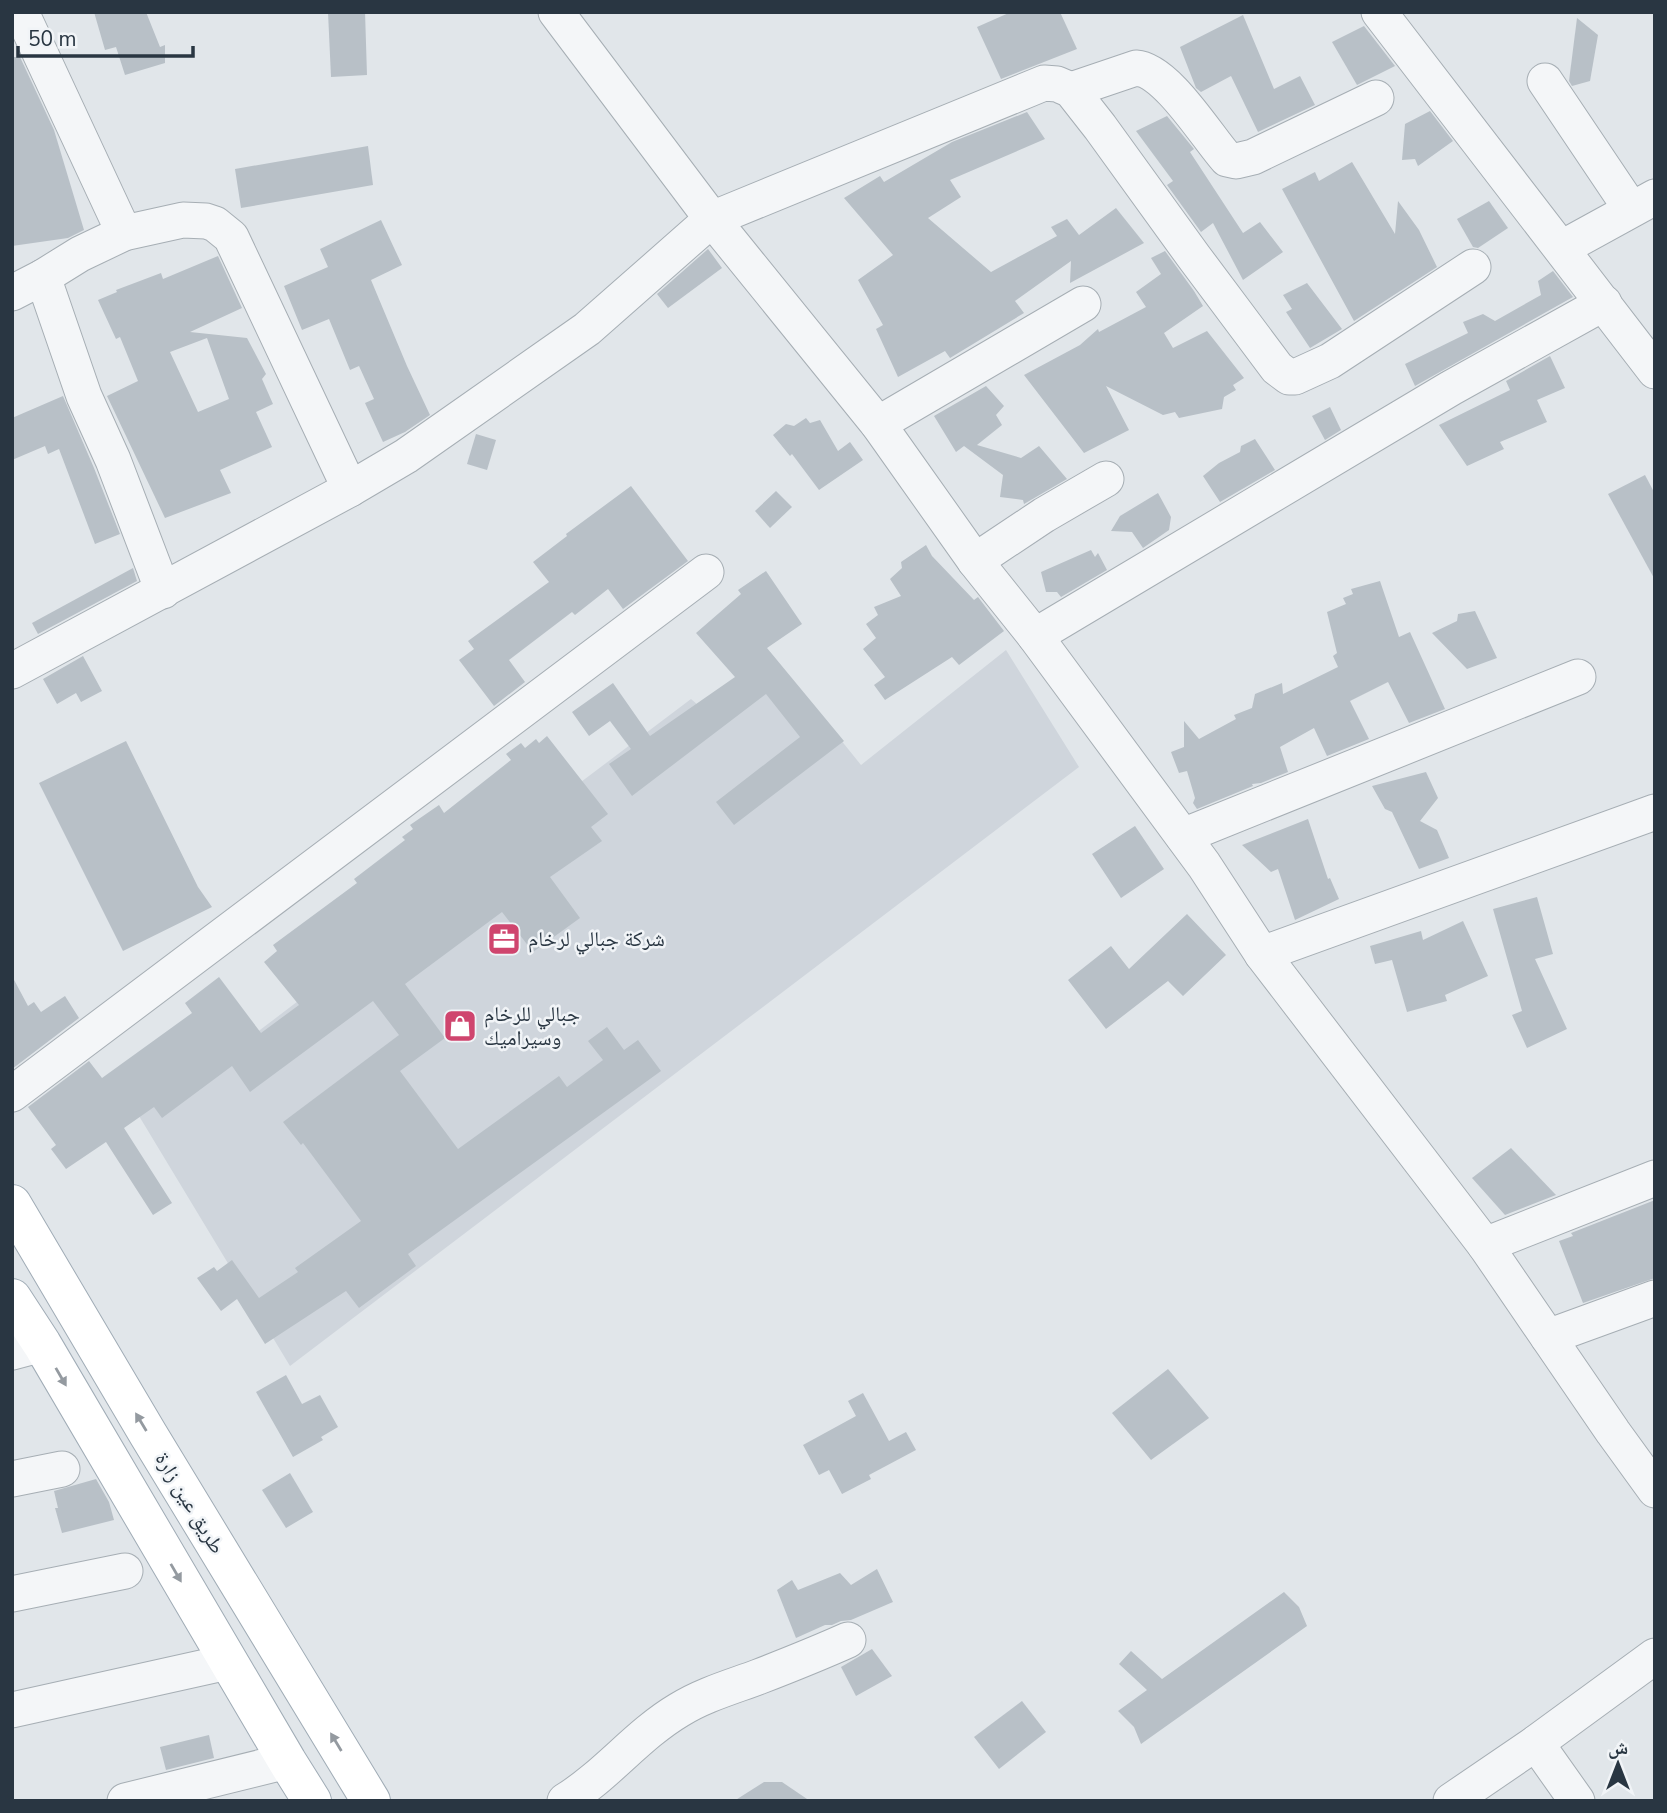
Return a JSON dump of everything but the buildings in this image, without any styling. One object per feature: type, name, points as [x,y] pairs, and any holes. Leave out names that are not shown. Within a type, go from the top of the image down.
[{"type":"main road","name":"طريق عين زارة","points":[[12,1204],[371,1801]]},
{"type":"main road","points":[[12,1298],[27,1348],[228,1662],[312,1801]]},
{"type":"street","points":[[21,12],[124,233]]},
{"type":"street","points":[[556,12],[712,219],[878,424],[975,561],[1035,636],[1183,836],[1262,954],[1485,1245],[1655,1490]]},
{"type":"street","points":[[1380,12],[1655,371]]},
{"type":"street","points":[[1071,90],[1136,68],[1145,69],[1159,78],[1189,110],[1227,159],[1236,161],[1253,156],[1376,98]]},
{"type":"street","points":[[1545,81],[1643,203],[1562,248]]},
{"type":"street","points":[[12,671],[350,489],[406,456],[587,329],[712,219],[1045,83],[1057,84],[1071,90],[1277,368],[1289,377],[1295,377],[1330,361],[1473,267]]},
{"type":"street","points":[[12,293],[79,254],[124,233],[183,220],[215,224],[231,237],[350,489]]},
{"type":"street","points":[[43,277],[84,396],[113,460],[163,591]]},
{"type":"street","points":[[1035,636],[1451,388],[1604,303]]},
{"type":"street","points":[[878,424],[1083,304]]},
{"type":"street","points":[[975,561],[1044,515],[1106,479]]},
{"type":"street","points":[[12,1094],[706,572]]},
{"type":"street","points":[[1183,836],[1578,677]]},
{"type":"street","points":[[1262,954],[1655,812]]},
{"type":"street","points":[[1485,1245],[1655,1178]]},
{"type":"street","points":[[1548,1337],[1655,1298]]},
{"type":"street","points":[[12,1479],[62,1469]]},
{"type":"street","points":[[12,1594],[125,1572]]},
{"type":"street","points":[[565,1801],[585,1788],[678,1710],[709,1695],[849,1640]]},
{"type":"street","points":[[1451,1801],[1655,1656]]},
{"type":"street","points":[[12,1710],[228,1662]]},
{"type":"street","points":[[1536,1743],[1577,1801]]},
{"type":"street","points":[[125,1801],[287,1761]]},
{"type":"shaded area","points":[[1006,650],[1079,767],[290,1366],[136,1111],[222,1059],[691,699],[699,706],[770,652],[861,765]]},
{"type":"place","name":"شركة جبالي لرخام","points":[[504,939]]},
{"type":"place","name":"جبالي للرخام وسيراميك","points":[[460,1026]]}]
